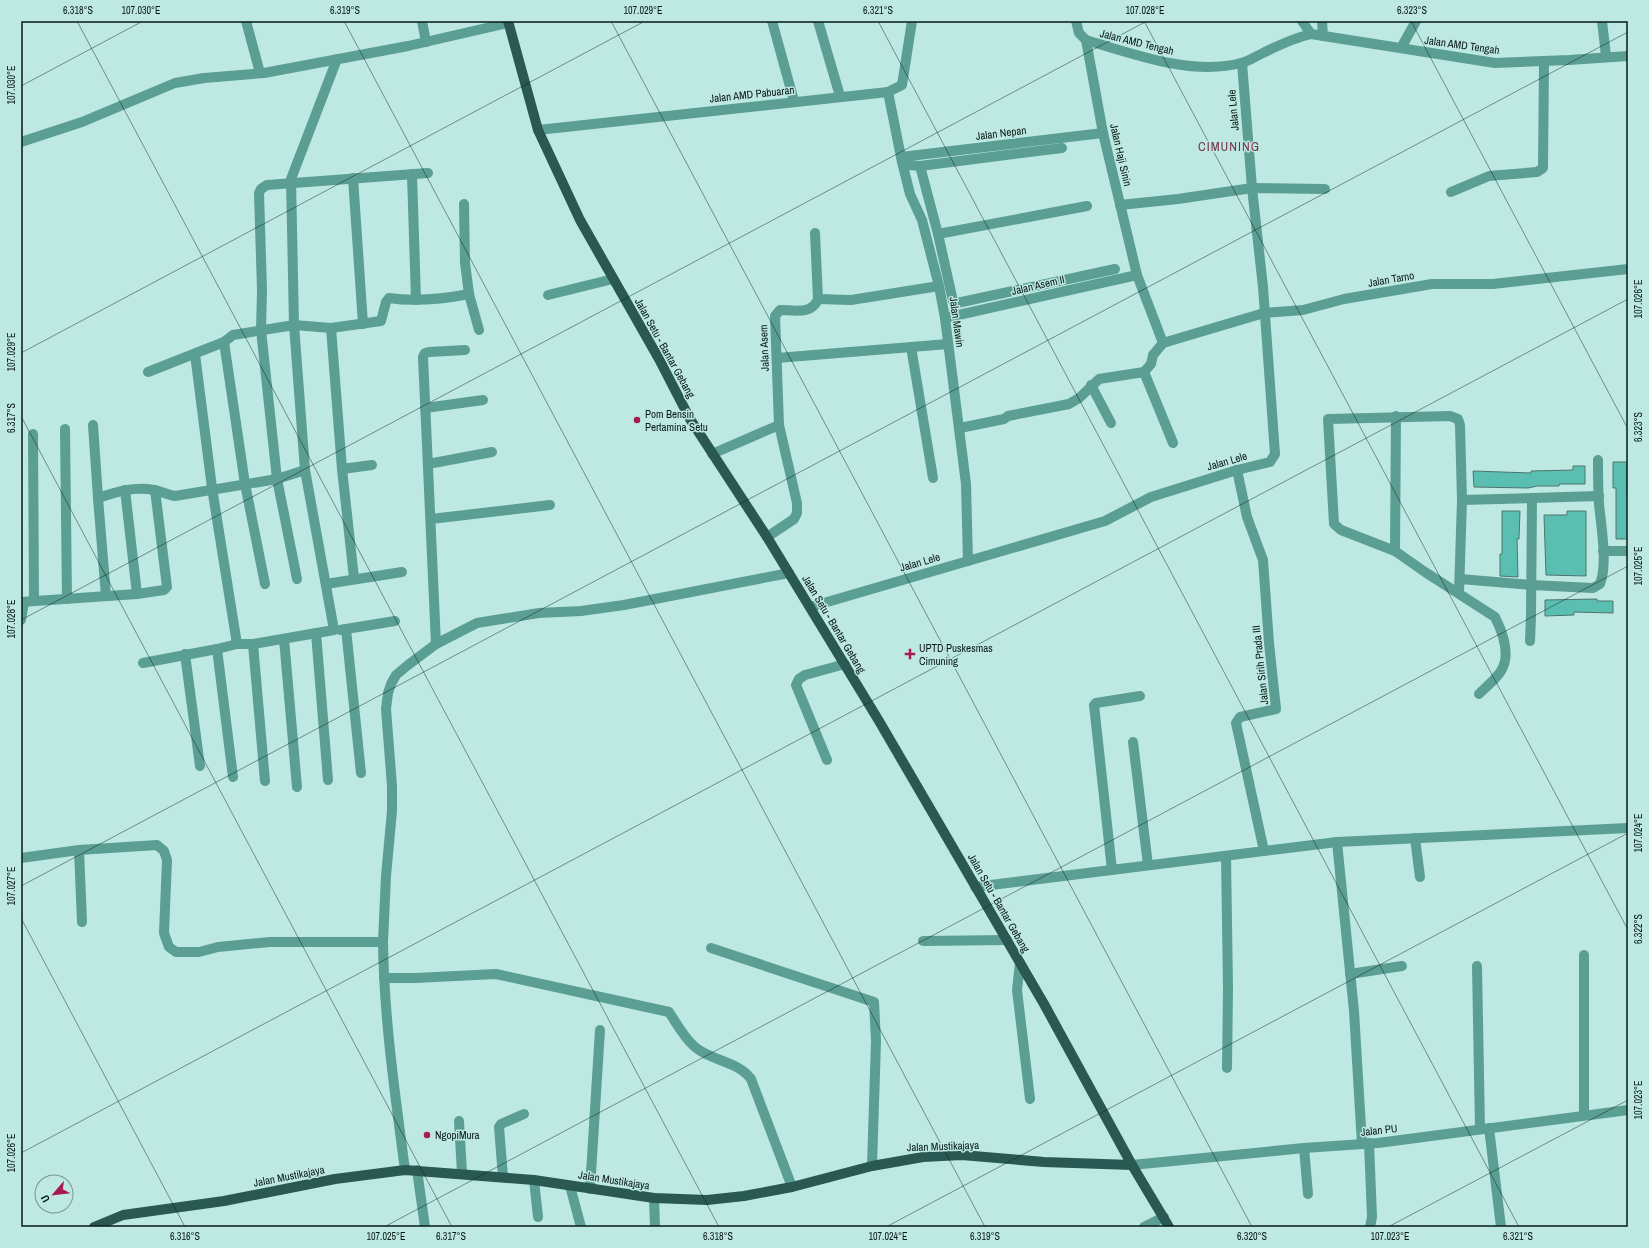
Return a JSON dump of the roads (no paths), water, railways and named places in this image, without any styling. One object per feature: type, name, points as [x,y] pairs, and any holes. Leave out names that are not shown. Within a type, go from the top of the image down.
[{"type":"main road","name":"Jalan Setu - Bantar Gebang","points":[[508,22],[538,130],[580,220],[659,359],[690,419],[767,537],[845,664],[1065,1040],[1132,1165],[1169,1227]]},
{"type":"main road","name":"Jalan Mustikajaya","points":[[94,1227],[124,1215],[224,1201],[335,1179],[405,1170],[462,1173],[534,1180],[654,1198],[707,1200],[744,1196],[792,1187],[872,1166],[923,1157],[962,1156],[1044,1162],[1132,1165]]},
{"type":"street","points":[[246,21],[260,73]]},
{"type":"street","points":[[422,21],[426,42]]},
{"type":"street","points":[[772,21],[794,101]]},
{"type":"street","points":[[818,21],[840,96]]},
{"type":"street","points":[[888,92],[902,85],[912,21]]},
{"type":"street","name":"Jalan AMD Tengah","points":[[1076,21],[1080,33],[1086,40],[1148,58],[1189,67],[1202,68],[1242,63],[1298,37],[1311,34],[1452,55],[1495,63],[1544,62],[1606,56],[1628,56]]},
{"type":"street","points":[[1302,21],[1311,34]]},
{"type":"street","points":[[1322,21],[1323,36]]},
{"type":"street","points":[[1401,48],[1416,21]]},
{"type":"street","points":[[1602,21],[1606,56]]},
{"type":"street","points":[[21,142],[82,122],[175,83],[204,78],[260,73],[337,59],[426,42],[508,22]]},
{"type":"street","name":"Jalan Haji Sinin","points":[[1086,40],[1103,132],[1137,275],[1163,343]]},
{"type":"street","points":[[334,630],[305,470],[294,325],[291,179],[337,59]]},
{"type":"street","points":[[1451,192],[1490,176],[1537,172],[1543,168],[1544,62]]},
{"type":"street","name":"Jalan Lele","points":[[810,607],[1105,521],[1151,497],[1237,470],[1270,462],[1275,454],[1263,287],[1252,188],[1242,63]]},
{"type":"street","name":"Jalan AMD Pabuaran","points":[[538,130],[840,96],[888,92]]},
{"type":"street","name":"Jalan Mawin","points":[[888,92],[901,160],[910,194],[922,220],[939,286],[945,318],[966,484],[968,561]]},
{"type":"street","name":"Jalan Nepan","points":[[901,160],[1103,132]]},
{"type":"street","points":[[901,160],[909,165],[920,166],[1062,148]]},
{"type":"street","points":[[920,166],[938,234],[953,301],[957,303],[1115,269]]},
{"type":"street","points":[[297,579],[277,479],[261,330],[262,290],[259,193],[262,188],[267,185],[428,173]]},
{"type":"street","points":[[412,174],[416,300]]},
{"type":"street","points":[[353,178],[363,324]]},
{"type":"street","points":[[1120,205],[1178,199],[1252,188],[1325,189]]},
{"type":"street","points":[[464,204],[465,256],[469,294],[479,330]]},
{"type":"street","points":[[938,234],[1087,206]]},
{"type":"street","points":[[815,233],[818,299],[851,300],[939,286]]},
{"type":"street","name":"Jalan Tarno","points":[[1163,343],[1264,314],[1303,310],[1344,299],[1432,284],[1493,284],[1628,269]]},
{"type":"street","name":"Jalan Asem II","points":[[945,318],[1137,275]]},
{"type":"street","points":[[548,295],[613,278]]},
{"type":"street","points":[[148,372],[224,342],[233,335],[294,325],[331,328],[381,321],[387,299],[416,300],[450,298],[469,294]]},
{"type":"street","name":"Jalan Asem","points":[[767,537],[794,519],[797,513],[797,503],[779,425],[775,316],[776,312],[780,310],[810,310],[816,305],[818,299]]},
{"type":"street","points":[[331,328],[342,469],[354,578]]},
{"type":"street","points":[[224,342],[245,484],[265,584]]},
{"type":"street","points":[[960,428],[1004,419],[1008,416],[1069,404],[1079,398],[1099,379],[1144,372],[1151,364],[1153,355],[1163,343]]},
{"type":"street","points":[[777,358],[948,344]]},
{"type":"street","points":[[911,347],[933,478]]},
{"type":"street","points":[[436,644],[423,357],[425,353],[429,352],[465,350]]},
{"type":"street","points":[[195,354],[212,488],[237,644]]},
{"type":"street","points":[[1144,372],[1173,443]]},
{"type":"street","points":[[1091,386],[1111,423]]},
{"type":"street","points":[[425,408],[484,400]]},
{"type":"street","points":[[1396,416],[1396,551]]},
{"type":"street","points":[[1459,593],[1462,500],[1460,425],[1458,419],[1450,416],[1396,416],[1328,419],[1334,524],[1341,530],[1396,551],[1425,572],[1495,617],[1504,640],[1506,657],[1501,671],[1479,694]]},
{"type":"street","points":[[93,425],[106,596]]},
{"type":"street","points":[[712,454],[779,425]]},
{"type":"street","points":[[65,429],[67,599]]},
{"type":"street","points":[[21,620],[26,602],[34,434]]},
{"type":"street","points":[[428,464],[492,452]]},
{"type":"street","points":[[1460,579],[1593,588],[1600,584],[1602,578],[1603,551],[1598,460]]},
{"type":"street","points":[[342,469],[372,465]]},
{"type":"street","points":[[98,498],[125,490],[136,489],[155,490],[166,495],[175,496],[212,488],[277,479],[305,470]]},
{"type":"street","name":"Jalan Sirih Prada III","points":[[1237,470],[1247,517],[1263,560],[1269,643],[1276,709],[1240,717],[1236,722],[1264,851]]},
{"type":"street","points":[[125,490],[137,594]]},
{"type":"street","points":[[26,602],[137,594],[159,592],[164,590],[167,587],[155,490]]},
{"type":"street","points":[[1462,500],[1599,496]]},
{"type":"street","points":[[1530,641],[1532,616],[1532,498]]},
{"type":"street","points":[[431,519],[550,505]]},
{"type":"street","points":[[1603,551],[1628,551]]},
{"type":"street","points":[[326,584],[354,578],[402,572]]},
{"type":"street","points":[[405,1170],[389,1043],[383,942],[386,876],[392,810],[392,786],[386,710],[388,693],[396,675],[436,644],[477,623],[539,613],[581,611],[624,605],[789,573]]},
{"type":"street","points":[[143,663],[237,644],[253,644],[395,621]]},
{"type":"street","points":[[346,629],[361,773]]},
{"type":"street","points":[[316,633],[328,780]]},
{"type":"street","points":[[284,639],[297,787]]},
{"type":"street","points":[[253,644],[265,781]]},
{"type":"street","points":[[217,649],[233,777]]},
{"type":"street","points":[[185,654],[200,766]]},
{"type":"street","points":[[827,760],[796,685],[799,679],[805,676],[845,664]]},
{"type":"street","points":[[1112,870],[1094,705],[1096,703],[1140,696]]},
{"type":"street","points":[[1133,742],[1148,865]]},
{"type":"street","points":[[975,887],[1337,842],[1628,828]]},
{"type":"street","points":[[1415,838],[1420,877]]},
{"type":"street","points":[[1337,842],[1366,1144],[1372,1217],[1370,1227]]},
{"type":"street","points":[[21,858],[79,850],[157,845],[164,851],[167,860],[164,933],[169,947],[176,952],[199,952],[218,947],[270,942],[383,942]]},
{"type":"street","points":[[79,850],[82,922]]},
{"type":"street","points":[[1226,856],[1228,988],[1227,1068]]},
{"type":"street","points":[[923,941],[1007,940]]},
{"type":"street","points":[[711,948],[874,1002],[876,1042],[872,1166]]},
{"type":"street","points":[[1584,955],[1584,1115]]},
{"type":"street","points":[[1020,963],[1017,990],[1030,1099]]},
{"type":"street","points":[[1350,974],[1402,966]]},
{"type":"street","points":[[1477,966],[1485,1129],[1501,1227]]},
{"type":"street","points":[[384,978],[496,974],[669,1012],[687,1038],[696,1048],[743,1070],[751,1079],[792,1187]]},
{"type":"street","points":[[590,1189],[600,1030]]},
{"type":"street","name":"Jalan PU","points":[[1132,1165],[1304,1148],[1366,1144],[1628,1110]]},
{"type":"street","points":[[503,1177],[499,1127],[506,1122],[524,1114]]},
{"type":"street","points":[[459,1120],[462,1173]]},
{"type":"street","points":[[1304,1148],[1308,1194]]},
{"type":"street","points":[[417,1170],[425,1227]]},
{"type":"street","points":[[534,1180],[538,1217]]},
{"type":"street","points":[[570,1186],[581,1227]]},
{"type":"street","points":[[654,1198],[655,1227]]},
{"type":"street","points":[[1144,1227],[1164,1217]]},
{"type":"place","name":"Pom Bensin Pertamina Setu","points":[[637,420]]},
{"type":"place","name":"UPTD Puskesmas Cimuning","points":[[910,654]]},
{"type":"place","name":"NgopiMura","points":[[427,1135]]},
{"type":"district","name":"CIMUNING","points":[[1229,146]]}]
